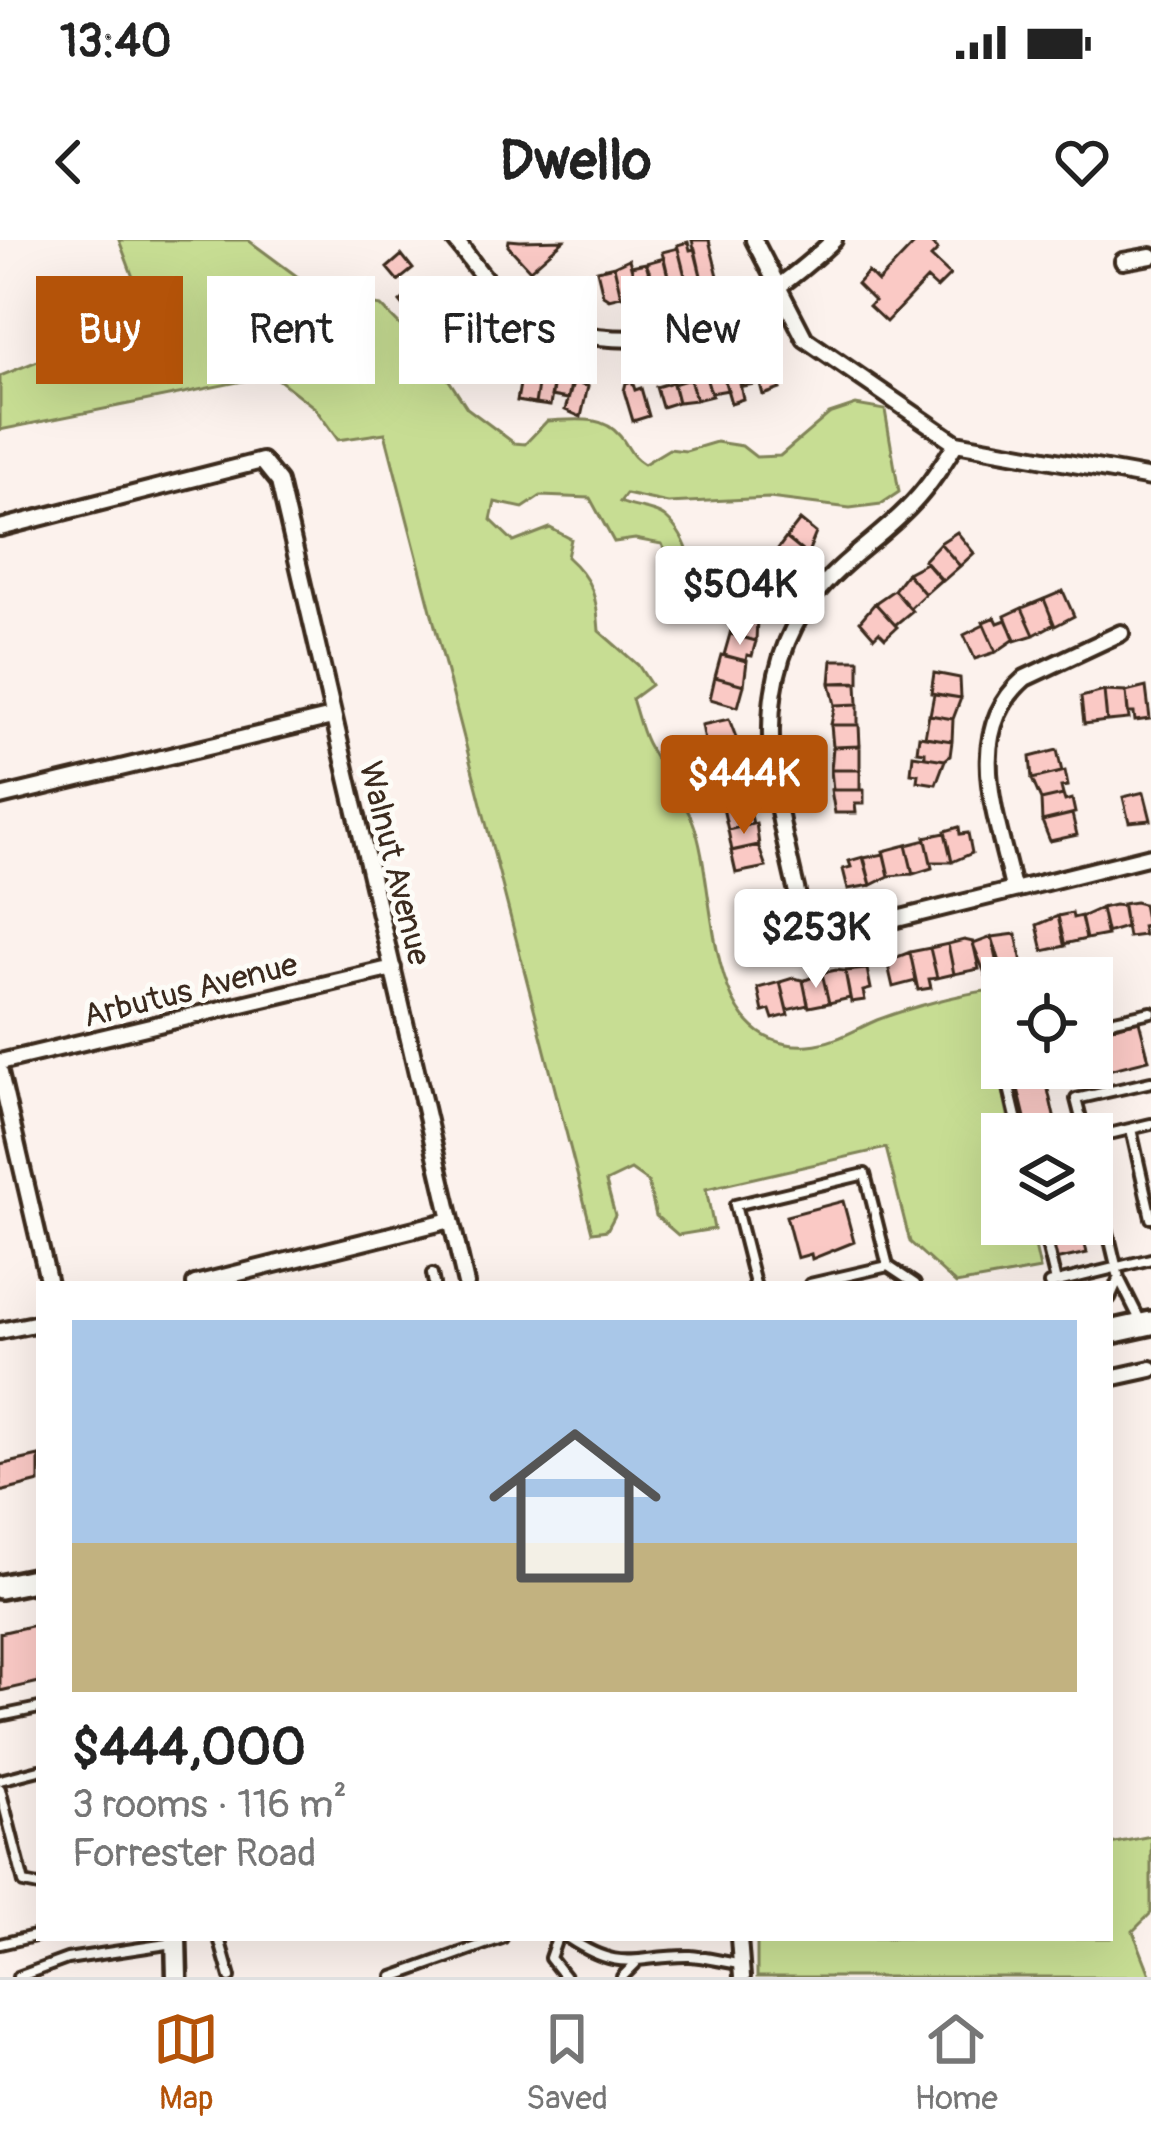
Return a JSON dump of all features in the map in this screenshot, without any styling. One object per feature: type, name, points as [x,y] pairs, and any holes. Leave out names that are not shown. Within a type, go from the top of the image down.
[{"type":"main road","points":[[1113,1331],[1147,1324]]},
{"type":"main road","points":[[0,1587],[36,1580]]},
{"type":"street","points":[[455,240],[503,298],[544,323],[586,335],[621,337]]},
{"type":"street","points":[[754,240],[770,276]]},
{"type":"street","points":[[783,281],[834,240]]},
{"type":"street","points":[[1123,261],[1151,256]]},
{"type":"street","points":[[783,300],[806,339],[956,443],[1151,478]]},
{"type":"street","points":[[808,941],[768,745],[777,678],[794,628],[812,598],[913,503],[956,443]]},
{"type":"street","name":"Walnut Avenue","points":[[0,528],[262,461],[279,482],[465,1281]]},
{"type":"street","points":[[1013,888],[986,764],[997,718],[1012,689],[1025,678],[1121,633]]},
{"type":"street","points":[[0,797],[332,717]]},
{"type":"street","points":[[752,929],[784,941],[808,941],[1151,856]]},
{"type":"street","name":"Arbutus Avenue","points":[[0,1062],[393,968]]},
{"type":"street","points":[[0,1073],[48,1281]]},
{"type":"street","points":[[207,1281],[451,1220]]},
{"type":"street","points":[[0,1331],[36,1324]]},
{"type":"street","points":[[1113,1377],[1151,1369]]},
{"type":"street","points":[[176,1941],[177,1977]]},
{"type":"street","points":[[739,1941],[741,1971]]},
{"type":"lane","points":[[1113,1020],[1151,1012]]},
{"type":"lane","points":[[1081,1113],[1076,1099],[1151,1082]]},
{"type":"lane","points":[[1113,1132],[1151,1124]]},
{"type":"lane","points":[[1131,1129],[1151,1218]]},
{"type":"lane","points":[[754,1281],[735,1205],[866,1174],[888,1265],[911,1281]]},
{"type":"lane","points":[[1046,1245],[1052,1281]]},
{"type":"lane","points":[[1111,1245],[1118,1273],[1147,1324]]},
{"type":"lane","points":[[1065,1281],[1118,1273],[1151,1259]]},
{"type":"lane","points":[[822,1281],[888,1265]]},
{"type":"lane","points":[[1113,1289],[1118,1273]]},
{"type":"lane","points":[[0,1716],[36,1709]]},
{"type":"lane","points":[[36,1771],[0,1785],[24,1883],[36,1885]]},
{"type":"lane","points":[[0,1944],[36,1936]]},
{"type":"lane","points":[[18,1977],[67,1959],[170,1941]]},
{"type":"lane","points":[[220,1941],[230,1977]]},
{"type":"lane","points":[[393,1977],[494,1941]]},
{"type":"lane","points":[[554,1941],[550,1958],[565,1977]]},
{"type":"lane","points":[[573,1941],[634,1964],[689,1956],[741,1971]]},
{"type":"lane","points":[[622,1977],[634,1964]]},
{"type":"green space","points":[[119,240],[248,240],[297,276],[207,276],[207,384],[228,384],[0,430],[0,376],[36,362],[36,384],[183,384],[183,276],[132,276]]},
{"type":"green space","points":[[375,305],[399,324],[399,384],[451,384],[467,408],[514,443],[525,444],[547,421],[587,420],[613,429],[644,464],[669,449],[686,451],[716,442],[742,446],[756,457],[780,456],[829,414],[856,405],[885,410],[899,492],[881,504],[850,508],[769,498],[668,503],[626,494],[620,502],[662,515],[681,537],[693,571],[693,607],[679,610],[675,603],[662,544],[635,539],[614,542],[590,498],[541,496],[523,508],[495,502],[491,520],[514,542],[550,528],[571,539],[567,557],[592,590],[599,631],[638,665],[651,685],[632,699],[647,743],[693,822],[720,962],[731,996],[749,1023],[774,1040],[818,1044],[922,1005],[981,992],[981,1089],[1003,1089],[1008,1113],[981,1113],[981,1245],[1035,1245],[1040,1269],[953,1281],[910,1242],[886,1148],[706,1189],[714,1229],[678,1235],[656,1216],[648,1182],[631,1170],[606,1182],[615,1215],[607,1230],[592,1232],[385,433],[338,440],[315,408],[284,384],[375,384]]},
{"type":"green space","points":[[1151,1836],[1151,1913],[1133,1931],[1151,1977],[757,1977],[757,1941],[1113,1941],[1113,1843]]},
{"type":"building","points":[[509,240],[564,240],[530,270],[508,246]]},
{"type":"building","points":[[692,240],[709,240],[718,276],[701,276]]},
{"type":"building","points":[[918,240],[928,240],[938,250],[931,257],[950,275],[937,288],[927,279],[886,322],[869,306],[874,301],[857,284],[868,272],[878,282]]},
{"type":"building","points":[[688,242],[690,250],[695,249],[701,276],[685,276],[677,245]]},
{"type":"building","points":[[678,248],[685,276],[668,276],[662,252]]},
{"type":"building","points":[[402,255],[413,269],[398,281],[387,268]]},
{"type":"building","points":[[664,258],[668,276],[651,276],[646,263]]},
{"type":"building","points":[[629,259],[633,276],[621,276],[621,296],[614,266]]},
{"type":"building","points":[[646,263],[650,276],[634,276],[631,266]]},
{"type":"building","points":[[614,266],[621,296],[609,299],[603,295],[597,270]]},
{"type":"building","points":[[520,384],[538,384],[535,404],[517,401]]},
{"type":"building","points":[[538,384],[554,384],[550,406],[535,404]]},
{"type":"building","points":[[553,384],[571,384],[568,399],[551,396]]},
{"type":"building","points":[[573,384],[588,386],[581,417],[565,410]]},
{"type":"building","points":[[626,384],[641,388],[649,416],[633,421]]},
{"type":"building","points":[[673,384],[691,384],[696,400],[678,402]]},
{"type":"building","points":[[674,384],[678,402],[662,407],[656,387]]},
{"type":"building","points":[[691,384],[708,384],[712,396],[696,400]]},
{"type":"building","points":[[708,384],[726,384],[728,390],[711,393]]},
{"type":"building","points":[[725,384],[740,384],[743,399],[731,403]]},
{"type":"building","points":[[760,384],[778,384],[780,389],[763,395]]},
{"type":"building","points":[[800,520],[816,533],[807,555],[786,538]]},
{"type":"building","points":[[957,532],[974,553],[960,566],[940,543]]},
{"type":"building","points":[[786,538],[807,555],[798,567],[774,554]]},
{"type":"building","points":[[940,543],[960,566],[943,581],[924,560]]},
{"type":"building","points":[[771,552],[791,567],[779,588],[757,571]]},
{"type":"building","points":[[926,563],[941,580],[925,594],[907,573]]},
{"type":"building","points":[[757,571],[779,588],[762,604],[743,588]]},
{"type":"building","points":[[907,573],[925,594],[910,608],[894,590]]},
{"type":"building","points":[[894,590],[912,611],[895,625],[875,603]]},
{"type":"building","points":[[1063,591],[1074,616],[1055,626],[1044,599]]},
{"type":"building","points":[[1044,599],[1054,624],[1034,635],[1022,608]]},
{"type":"building","points":[[875,603],[897,627],[885,638],[879,632],[874,637],[860,621]]},
{"type":"building","points":[[1022,608],[1034,635],[1015,641],[1005,616]]},
{"type":"building","points":[[735,614],[757,619],[756,641],[730,634]]},
{"type":"building","points":[[995,617],[998,623],[1006,620],[1015,639],[996,652],[983,622]]},
{"type":"building","points":[[984,625],[996,652],[975,659],[964,635]]},
{"type":"building","points":[[730,634],[756,641],[746,661],[724,655]]},
{"type":"building","points":[[721,655],[747,661],[744,685],[715,677]]},
{"type":"building","points":[[832,660],[859,660],[859,682],[830,683]]},
{"type":"building","points":[[934,673],[960,678],[961,698],[931,693]]},
{"type":"building","points":[[715,677],[744,685],[738,707],[710,699]]},
{"type":"building","points":[[830,683],[857,683],[858,704],[835,705]]},
{"type":"building","points":[[1146,687],[1150,719],[1135,721],[1134,713],[1128,713],[1126,692]]},
{"type":"building","points":[[1104,691],[1107,721],[1084,724],[1081,697]]},
{"type":"building","points":[[1104,691],[1126,692],[1129,719],[1107,721]]},
{"type":"building","points":[[934,694],[961,698],[953,719],[930,715]]},
{"type":"building","points":[[858,704],[858,725],[831,725],[835,705]]},
{"type":"building","points":[[929,715],[953,719],[952,741],[925,737]]},
{"type":"building","points":[[729,719],[737,740],[706,747],[702,725]]},
{"type":"building","points":[[831,725],[859,725],[860,746],[833,747]]},
{"type":"building","points":[[919,736],[952,741],[950,756],[945,760],[925,757],[925,752],[917,751]]},
{"type":"building","points":[[737,740],[740,761],[704,769],[702,760],[709,758],[706,747]]},
{"type":"building","points":[[860,746],[860,770],[831,770],[833,747]]},
{"type":"building","points":[[1057,750],[1062,772],[1032,779],[1030,757]]},
{"type":"building","points":[[913,755],[945,760],[936,784],[917,781],[918,774],[911,773]]},
{"type":"building","points":[[738,761],[745,781],[716,788],[711,767]]},
{"type":"building","points":[[831,770],[860,770],[860,790],[833,790]]},
{"type":"building","points":[[1065,771],[1068,786],[1061,787],[1063,795],[1041,800],[1032,779]]},
{"type":"building","points":[[745,781],[747,802],[721,808],[716,788]]},
{"type":"building","points":[[831,790],[864,790],[864,804],[855,804],[856,813],[835,813]]},
{"type":"building","points":[[1144,792],[1151,820],[1129,822],[1123,797]]},
{"type":"building","points":[[1063,795],[1065,801],[1072,799],[1075,813],[1042,821],[1041,800]]},
{"type":"building","points":[[748,802],[753,824],[728,830],[723,808]]},
{"type":"building","points":[[1072,814],[1077,835],[1050,841],[1042,821]]},
{"type":"building","points":[[756,823],[759,845],[732,851],[728,830]]},
{"type":"building","points":[[959,827],[960,834],[968,833],[972,853],[952,862],[945,831]]},
{"type":"building","points":[[945,833],[952,862],[931,862],[925,837]]},
{"type":"building","points":[[926,840],[932,868],[913,874],[906,845]]},
{"type":"building","points":[[758,845],[766,867],[736,873],[731,851]]},
{"type":"building","points":[[906,845],[913,874],[889,876],[883,851]]},
{"type":"building","points":[[884,854],[889,876],[871,885],[864,858]]},
{"type":"building","points":[[863,857],[871,885],[848,889],[843,869],[851,867],[849,861]]},
{"type":"building","points":[[1122,904],[1143,904],[1147,925],[1142,926],[1144,935],[1128,937]]},
{"type":"building","points":[[1123,906],[1126,927],[1106,933],[1101,908]]},
{"type":"building","points":[[1101,908],[1107,935],[1086,939],[1081,917]]},
{"type":"building","points":[[1072,913],[1073,918],[1081,916],[1086,939],[1064,944],[1058,916]]},
{"type":"building","points":[[1058,916],[1065,946],[1043,951],[1037,925]]},
{"type":"building","points":[[1016,934],[1021,957],[998,957],[992,937]]},
{"type":"building","points":[[992,937],[996,957],[981,957],[981,964],[973,944]]},
{"type":"building","points":[[973,942],[979,969],[954,974],[948,944]]},
{"type":"building","points":[[948,944],[954,974],[937,978],[930,948]]},
{"type":"building","points":[[930,948],[937,978],[929,979],[931,988],[918,990],[910,952]]},
{"type":"building","points":[[910,952],[916,981],[893,987],[887,961]]},
{"type":"building","points":[[867,969],[871,989],[863,991],[865,1000],[851,1002],[845,971]]},
{"type":"building","points":[[845,971],[850,998],[829,1003],[822,973]]},
{"type":"building","points":[[822,973],[829,1003],[809,1007],[803,981]]},
{"type":"building","points":[[803,980],[808,1005],[787,1010],[780,982]]},
{"type":"building","points":[[780,982],[788,1015],[773,1019],[770,1010],[763,1012],[758,988]]},
{"type":"building","points":[[1139,1021],[1149,1060],[1113,1069],[1113,1027]]},
{"type":"building","points":[[1018,1089],[1048,1089],[1053,1113],[1024,1113]]},
{"type":"building","points":[[843,1201],[854,1242],[812,1259],[811,1254],[797,1258],[786,1216]]},
{"type":"building","points":[[1052,1245],[1085,1245],[1087,1253],[1055,1260]]},
{"type":"building","points":[[36,1457],[36,1483],[0,1492],[0,1465]]},
{"type":"building","points":[[36,1625],[36,1683],[0,1691],[0,1633]]}]
